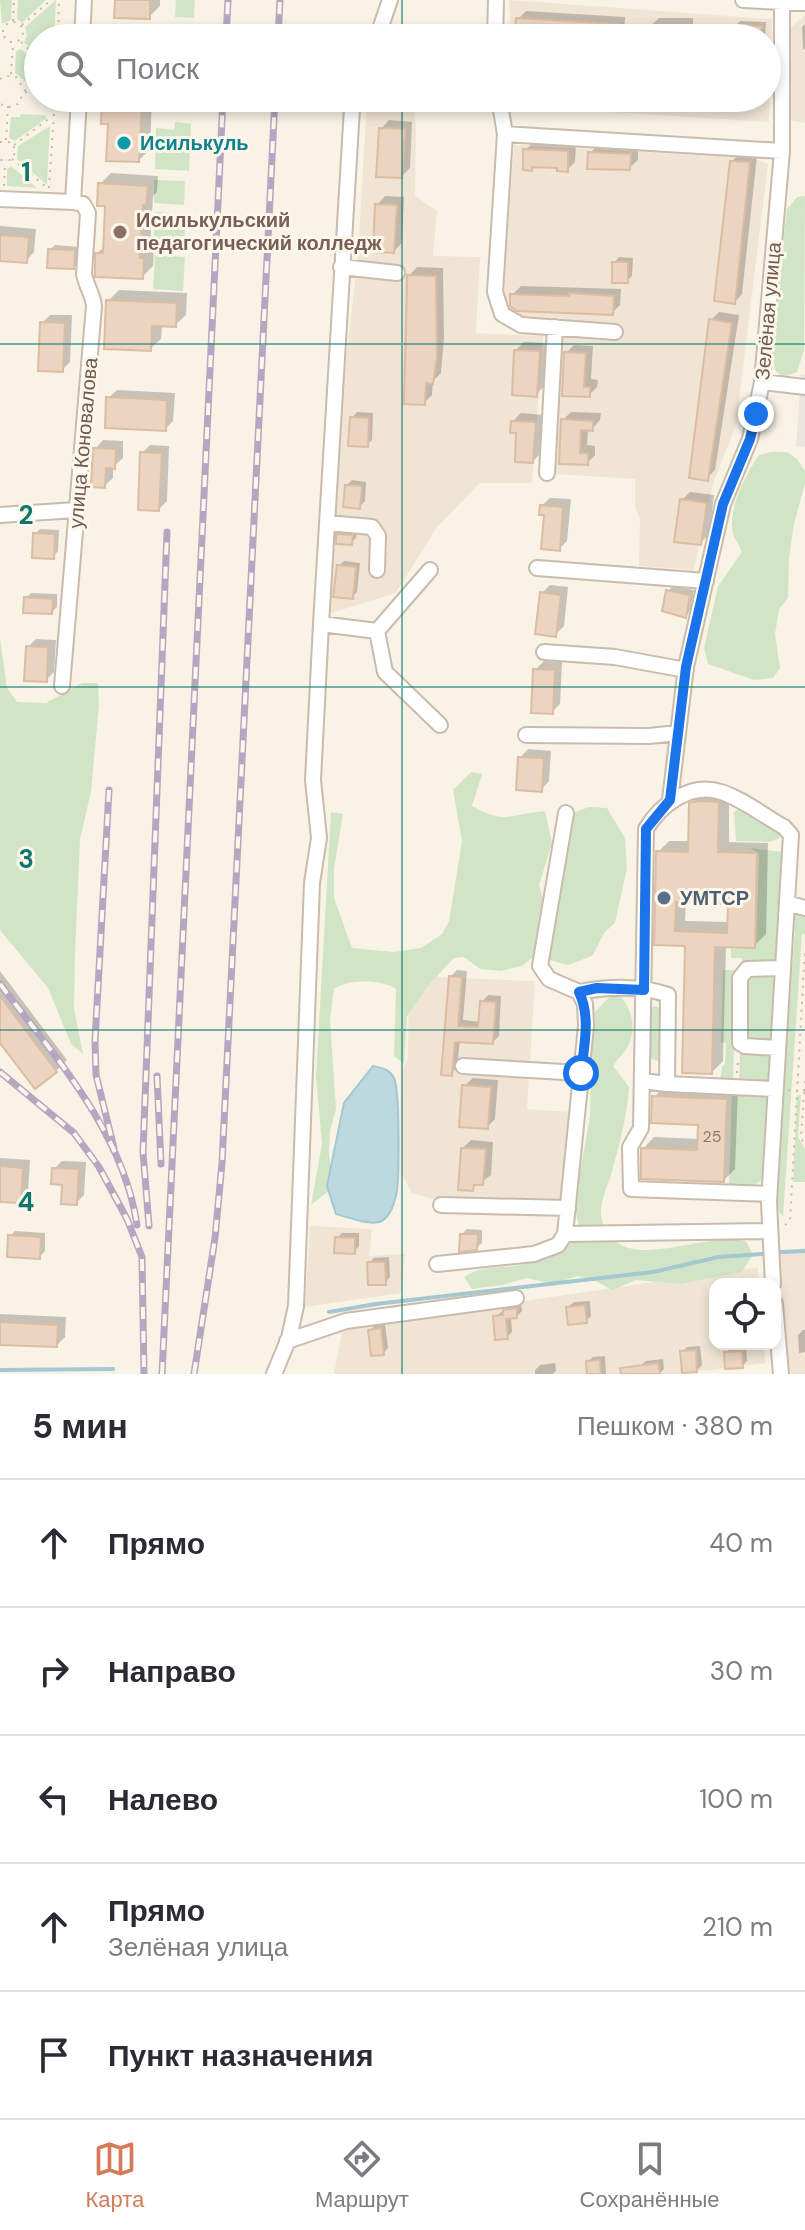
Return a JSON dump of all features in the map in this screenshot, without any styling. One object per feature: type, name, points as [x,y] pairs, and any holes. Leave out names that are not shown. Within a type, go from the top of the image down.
[{"type":"street","points":[[83,24],[84,0]]},
{"type":"street","points":[[382,24],[390,0]]},
{"type":"street","points":[[495,24],[496,0]]},
{"type":"street","points":[[743,0],[805,3]]},
{"type":"street","name":"Зелёная улица","points":[[670,800],[686,670],[723,504],[750,439],[762,382],[782,151],[782,3]]},
{"type":"street","name":"улица Коновалова","points":[[62,686],[94,306],[84,274],[88,213],[78,203],[79,112]]},
{"type":"street","points":[[274,1374],[296,1306],[312,883],[319,838],[313,780],[352,112]]},
{"type":"street","points":[[501,112],[505,134],[495,292],[502,314],[521,325],[615,332]]},
{"type":"street","points":[[505,134],[782,151]]},
{"type":"street","points":[[2,199],[78,203]]},
{"type":"street","points":[[341,267],[397,273]]},
{"type":"street","points":[[547,473],[555,327]]},
{"type":"street","points":[[762,382],[805,387]]},
{"type":"street","points":[[0,515],[54,509],[76,510]]},
{"type":"street","points":[[328,523],[372,527],[378,536],[377,570]]},
{"type":"street","points":[[537,568],[706,581]]},
{"type":"street","points":[[377,631],[430,570]]},
{"type":"street","points":[[321,624],[377,631]]},
{"type":"street","points":[[377,631],[385,672],[440,725]]},
{"type":"street","points":[[544,652],[615,657],[686,670]]},
{"type":"street","points":[[526,735],[649,736],[678,733]]},
{"type":"street","points":[[769,1194],[631,1189],[630,1147],[641,1128],[646,829],[670,800],[709,790],[722,792],[784,827],[791,835],[769,1194],[773,1278]]},
{"type":"street","points":[[566,813],[540,966],[549,979],[579,992],[597,988],[644,990],[668,995],[667,1084]]},
{"type":"street","points":[[787,903],[805,908]]},
{"type":"street","points":[[778,1048],[740,1043],[740,978],[747,969],[783,968]]},
{"type":"street","points":[[437,1264],[534,1254],[558,1245],[565,1234],[586,1026],[585,1004],[579,992]]},
{"type":"street","points":[[463,1066],[581,1073]]},
{"type":"street","points":[[642,1081],[775,1089]]},
{"type":"street","points":[[441,1205],[568,1208]]},
{"type":"street","points":[[565,1234],[770,1231]]},
{"type":"street","points":[[287,1341],[346,1321],[516,1298]]},
{"type":"street","points":[[779,1350],[781,1374]]},
{"type":"path","points":[[13,22],[14,0]]},
{"type":"path","points":[[21,26],[51,0]]},
{"type":"path","points":[[58,24],[59,0]]},
{"type":"path","points":[[13,22],[21,26]]},
{"type":"path","points":[[13,22],[2,27],[5,39],[13,43],[23,36],[21,26]]},
{"type":"path","points":[[0,43],[5,39]]},
{"type":"path","points":[[19,41],[24,45]]},
{"type":"path","points":[[11,76],[13,43]]},
{"type":"path","points":[[0,79],[11,76],[21,80],[24,89]]},
{"type":"path","points":[[0,104],[18,104],[24,94]]},
{"type":"path","points":[[6,141],[8,106]]},
{"type":"path","points":[[12,159],[49,190],[54,112]]},
{"type":"path","points":[[14,145],[54,115]]},
{"type":"path","points":[[0,142],[14,145],[16,151],[12,159],[5,162],[0,160]]},
{"type":"path","points":[[2,199],[5,162]]},
{"type":"path","points":[[770,1231],[782,1228],[790,1221],[805,948]]},
{"type":"path","points":[[736,1087],[740,1043]]},
{"type":"path","points":[[805,1080],[801,1138],[805,1145]]},
{"type":"path","points":[[775,1089],[805,1092]]},
{"type":"shaded area","points":[[509,0],[772,19],[772,24],[510,24]]},
{"type":"shaded area","points":[[805,15],[805,123],[789,120],[788,30]]},
{"type":"shaded area","points":[[366,112],[414,112],[415,196],[437,211],[433,256],[480,257],[476,333],[543,336],[532,483],[480,483],[437,527],[396,593],[325,615],[342,393],[358,256]]},
{"type":"shaded area","points":[[611,112],[769,112],[769,122]]},
{"type":"shaded area","points":[[514,145],[753,158],[768,164],[736,425],[713,484],[694,570],[639,566],[640,518],[635,507],[635,479],[555,474],[562,338],[567,319],[511,316],[503,297]]},
{"type":"shaded area","points":[[801,374],[805,375],[805,447],[796,446]]},
{"type":"shaded area","points":[[409,976],[535,981],[527,1109],[569,1112],[559,1205],[436,1200],[412,1193],[401,1173],[402,1070],[408,1058]]},
{"type":"shaded area","points":[[310,1226],[372,1229],[369,1256],[405,1254],[401,1293],[305,1307]]},
{"type":"shaded area","points":[[805,1248],[805,1374],[786,1374],[779,1252]]},
{"type":"shaded area","points":[[758,1267],[759,1278],[709,1278],[709,1350],[764,1350],[765,1363],[677,1374],[334,1374],[343,1327]]},
{"type":"green space","points":[[0,0],[12,0],[11,20],[2,24]]},
{"type":"green space","points":[[18,0],[46,0],[22,23],[17,19]]},
{"type":"green space","points":[[56,0],[55,24],[28,24]]},
{"type":"green space","points":[[176,0],[195,0],[194,18],[175,17]]},
{"type":"green space","points":[[21,49],[24,52],[24,80],[15,73],[16,51]]},
{"type":"green space","points":[[21,114],[45,115],[47,118],[15,141],[9,138],[11,117],[20,117]]},
{"type":"green space","points":[[175,122],[191,124],[189,171],[155,169],[156,128],[174,130]]},
{"type":"green space","points":[[50,126],[47,185],[17,159],[18,146]]},
{"type":"green space","points":[[11,166],[37,188],[7,186],[7,169]]},
{"type":"green space","points":[[154,180],[185,181],[184,205],[154,203]]},
{"type":"green space","points":[[805,196],[804,350],[797,372],[783,377],[775,370],[771,345],[787,209],[797,197]]},
{"type":"green space","points":[[155,212],[186,214],[184,248],[153,247]]},
{"type":"green space","points":[[155,255],[185,257],[183,291],[153,289]]},
{"type":"green space","points":[[787,452],[797,459],[805,471],[805,483],[794,524],[788,598],[779,609],[775,634],[780,668],[773,678],[754,680],[708,664],[704,648],[718,586],[742,552],[732,531],[736,499],[759,455]]},
{"type":"green space","points":[[0,638],[7,688],[17,702],[46,703],[82,683],[98,683],[99,705],[91,792],[80,839],[75,954],[74,1008],[83,1054],[71,1044],[48,988],[0,930]]},
{"type":"green space","points":[[471,772],[482,774],[472,806],[483,812],[508,817],[545,811],[552,843],[539,885],[545,905],[534,956],[522,966],[501,971],[480,969],[464,957],[454,958],[428,986],[407,1016],[404,1064],[394,1056],[396,989],[382,983],[365,982],[347,983],[334,989],[330,1020],[336,1109],[330,1131],[329,1155],[334,1187],[311,1205],[322,1144],[316,1077],[331,812],[343,814],[334,869],[334,898],[352,948],[393,952],[421,948],[442,934],[449,921],[462,841],[453,790]]},
{"type":"green space","points":[[589,807],[607,808],[625,838],[627,868],[615,923],[605,932],[592,956],[568,965],[550,960],[549,941],[569,827],[575,812]]},
{"type":"green space","points":[[738,809],[777,830],[780,838],[770,842],[736,841],[734,812]]},
{"type":"green space","points":[[750,848],[783,852],[777,962],[773,965],[743,963],[742,958],[731,958],[731,949],[756,948],[759,854]]},
{"type":"green space","points":[[792,912],[805,913],[805,935],[802,934],[783,1217],[773,1203],[795,930],[790,927]]},
{"type":"green space","points":[[723,970],[736,970],[733,1084],[720,1083],[726,1043],[721,1042]]},
{"type":"green space","points":[[775,973],[772,1041],[745,1041],[744,976]]},
{"type":"green space","points":[[615,991],[626,1003],[632,1019],[629,1043],[613,1066],[629,1087],[620,1140],[602,1203],[603,1222],[610,1237],[623,1246],[639,1250],[708,1241],[746,1241],[753,1255],[742,1272],[680,1284],[636,1280],[612,1290],[594,1280],[577,1276],[553,1284],[527,1278],[472,1289],[464,1277],[470,1273],[545,1258],[581,1234],[574,1206],[590,1116],[593,1014]]},
{"type":"green space","points":[[654,1006],[662,1008],[661,1059],[657,1061],[647,1056],[648,1011]]},
{"type":"green space","points":[[740,1050],[772,1054],[771,1081],[762,1084],[739,1083]]},
{"type":"green space","points":[[732,1093],[761,1093],[770,1097],[764,1178],[754,1185],[729,1184]]},
{"type":"green space","points":[[797,1095],[801,1095],[798,1137],[805,1149],[805,1182],[793,1182]]},
{"type":"water","points":[[373,1066],[388,1071],[394,1078],[398,1133],[395,1200],[386,1217],[374,1223],[336,1214],[327,1186],[344,1103]]},
{"type":"building","points":[[115,0],[150,0],[150,19],[114,18]]},
{"type":"building","points":[[516,18],[618,24],[515,24]]},
{"type":"building","name":"Исилькуль","points":[[101,112],[141,112],[139,162],[106,161],[108,124],[101,124]]},
{"type":"building","points":[[379,128],[405,129],[402,178],[376,177]]},
{"type":"building","points":[[523,149],[568,151],[568,172],[557,171],[557,168],[532,167],[532,171],[523,170]]},
{"type":"building","points":[[588,152],[631,154],[630,170],[587,169]]},
{"type":"building","points":[[730,161],[750,162],[735,304],[714,301]]},
{"type":"building","points":[[98,183],[148,186],[146,205],[143,205],[140,258],[144,258],[143,279],[95,277],[95,253],[103,253],[105,206],[97,206]]},
{"type":"building","points":[[375,204],[397,205],[394,253],[373,252]]},
{"type":"building","points":[[0,235],[29,237],[27,263],[0,261]]},
{"type":"building","points":[[48,249],[75,250],[74,269],[47,268]]},
{"type":"building","points":[[612,262],[628,262],[628,283],[612,283]]},
{"type":"building","points":[[407,275],[436,276],[437,357],[433,384],[426,383],[425,405],[404,404]]},
{"type":"building","points":[[569,293],[614,296],[613,315],[517,311],[510,306],[510,294],[569,296]]},
{"type":"building","points":[[106,300],[177,303],[176,327],[152,326],[151,351],[104,349]]},
{"type":"building","points":[[709,319],[732,323],[708,481],[689,478]]},
{"type":"building","points":[[40,322],[65,323],[63,372],[38,371]]},
{"type":"building","points":[[514,350],[540,351],[537,397],[512,395]]},
{"type":"building","points":[[564,352],[586,353],[584,387],[590,387],[590,397],[562,396]]},
{"type":"building","points":[[106,397],[167,400],[166,431],[105,428]]},
{"type":"building","points":[[350,417],[369,418],[368,447],[348,446]]},
{"type":"building","points":[[561,419],[593,421],[593,431],[581,430],[580,453],[588,453],[588,465],[559,464]]},
{"type":"building","points":[[511,421],[536,422],[533,463],[515,462],[516,433],[510,433]]},
{"type":"building","points":[[93,448],[116,449],[115,469],[106,468],[105,488],[91,487]]},
{"type":"building","points":[[140,452],[162,453],[159,511],[138,510]]},
{"type":"building","points":[[345,485],[362,486],[360,509],[343,507]]},
{"type":"building","points":[[680,499],[707,503],[701,545],[674,542]]},
{"type":"building","points":[[540,505],[563,507],[560,551],[541,549],[544,515],[539,515]]},
{"type":"building","points":[[33,533],[55,534],[54,559],[32,558]]},
{"type":"building","points":[[336,534],[353,535],[352,545],[336,544]]},
{"type":"building","points":[[337,565],[356,567],[353,599],[333,597]]},
{"type":"building","points":[[666,590],[690,595],[686,618],[662,611]]},
{"type":"building","points":[[540,592],[561,595],[556,637],[535,634]]},
{"type":"building","points":[[24,597],[53,599],[52,614],[23,613]]},
{"type":"building","points":[[26,646],[48,647],[47,682],[24,681]]},
{"type":"building","points":[[533,669],[555,670],[553,714],[531,713]]},
{"type":"building","points":[[518,757],[544,758],[542,792],[516,790]]},
{"type":"building","points":[[719,802],[718,852],[757,853],[755,948],[715,947],[712,1074],[682,1073],[685,946],[654,945],[656,851],[688,852],[689,803]],"holes":[[[676,902],[728,904],[727,933],[675,931]]]},
{"type":"building","points":[[449,976],[462,977],[458,1026],[478,1027],[480,1001],[496,1002],[493,1044],[455,1042],[452,1076],[441,1075]]},
{"type":"building","points":[[0,996],[57,1072],[35,1089],[0,1043]]},
{"type":"building","points":[[462,1085],[491,1087],[488,1129],[459,1127]]},
{"type":"building","points":[[652,1096],[727,1099],[724,1182],[641,1179],[641,1148],[697,1150],[698,1125],[651,1123]]},
{"type":"building","points":[[461,1148],[486,1149],[483,1185],[474,1185],[473,1191],[458,1190]]},
{"type":"building","points":[[0,1166],[23,1168],[21,1203],[0,1202]]},
{"type":"building","points":[[52,1168],[79,1169],[77,1205],[61,1204],[62,1185],[51,1184]]},
{"type":"building","points":[[460,1234],[478,1234],[477,1250],[459,1252]]},
{"type":"building","points":[[8,1235],[41,1237],[40,1259],[7,1257]]},
{"type":"building","points":[[335,1237],[355,1238],[355,1254],[334,1253]]},
{"type":"building","points":[[367,1262],[385,1262],[386,1285],[368,1285]]},
{"type":"building","points":[[585,1305],[587,1323],[568,1325],[566,1307]]},
{"type":"building","points":[[517,1308],[517,1318],[506,1319],[508,1339],[495,1340],[493,1316],[503,1315],[503,1310]]},
{"type":"building","points":[[0,1322],[58,1325],[57,1347],[0,1345]]},
{"type":"building","points":[[381,1328],[384,1355],[371,1356],[368,1330]]},
{"type":"building","points":[[696,1350],[697,1372],[682,1373],[680,1351]]},
{"type":"building","points":[[742,1351],[743,1368],[725,1369],[724,1352]]},
{"type":"building","points":[[600,1360],[601,1374],[587,1374],[586,1361]]},
{"type":"building","points":[[658,1363],[660,1374],[621,1374],[620,1368]]},
{"type":"waterway","points":[[781,1252],[805,1251]]},
{"type":"waterway","points":[[329,1312],[653,1272],[719,1257],[762,1254]]},
{"type":"waterway","points":[[0,1370],[113,1369]]},
{"type":"railway","points":[[227,24],[228,0]]},
{"type":"railway","points":[[279,24],[280,0]]},
{"type":"railway","points":[[162,1374],[222,112]]},
{"type":"railway","points":[[194,1374],[215,1238],[222,1163],[274,112]]},
{"type":"railway","points":[[149,1226],[143,1152],[167,532]]},
{"type":"railway","points":[[109,790],[95,1041],[96,1075],[114,1148]]},
{"type":"railway","points":[[0,984],[64,1068],[102,1127],[129,1191],[137,1225]]},
{"type":"railway","points":[[0,1072],[74,1133],[99,1167],[127,1219],[142,1257],[144,1374]]},
{"type":"railway","points":[[157,1076],[161,1164]]},
{"type":"place","name":"Исилькуль","points":[[124,143]]},
{"type":"place","name":"Исилькульский педагогический колледж","points":[[120,232]]},
{"type":"place","name":"УМТСР","points":[[664,898]]},
{"type":"route","points":[[581,1073],[586,1026],[585,1004],[579,992],[597,988],[644,990],[646,829],[670,800],[686,667],[723,504],[750,439],[756,414]]}]
